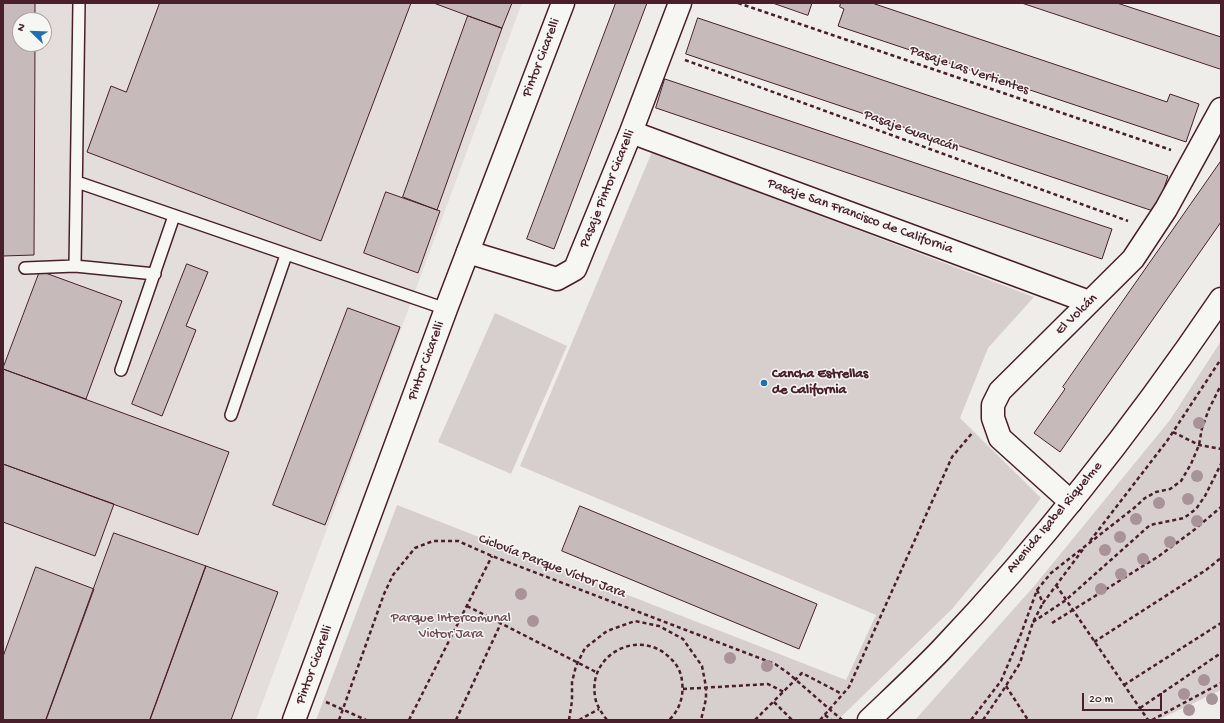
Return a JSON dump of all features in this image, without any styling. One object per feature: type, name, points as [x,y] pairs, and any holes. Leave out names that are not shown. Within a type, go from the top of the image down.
[{"type":"street","name":"Pintor Cicarelli","points":[[294,720],[446,309],[563,3]]},
{"type":"street","name":"Pasaje Pintor Cicarelli","points":[[468,252],[557,279],[575,269],[631,132],[680,3]]},
{"type":"street","name":"El Volcán","points":[[1071,502],[1000,438],[993,418],[993,404],[1000,391],[1133,259],[1166,210],[1221,109]]},
{"type":"street","name":"Pasaje San Francisco de California","points":[[631,132],[1089,302]]},
{"type":"street","name":"Avenida Isabel Riquelme","points":[[870,720],[940,651],[1021,561],[1071,502],[1159,388],[1221,299]]},
{"type":"lane","points":[[75,266],[79,3]]},
{"type":"lane","points":[[77,182],[446,309]]},
{"type":"lane","points":[[122,370],[174,216]]},
{"type":"lane","points":[[231,415],[286,255]]},
{"type":"lane","points":[[25,268],[75,266],[154,274]]},
{"type":"path","name":"Pasaje Las Vertientes","points":[[738,3],[1194,158]]},
{"type":"path","name":"Pasaje Guayacán","points":[[662,52],[1152,230]]},
{"type":"path","points":[[983,720],[1020,663],[1033,622],[1042,603],[1173,432],[1221,360]]},
{"type":"path","points":[[972,720],[1001,681],[1021,634],[1037,590],[1051,573],[1145,498],[1156,492],[1170,489],[1181,481],[1199,446],[1202,428],[1208,409],[1221,385]]},
{"type":"path","points":[[820,720],[849,687],[952,456],[970,433],[993,418]]},
{"type":"path","points":[[1173,432],[1199,446],[1221,448]]},
{"type":"path","points":[[1033,622],[1066,600],[1150,525],[1184,518],[1196,509],[1205,496],[1221,464]]},
{"type":"path","points":[[1052,623],[1160,556],[1221,507]]},
{"type":"path","name":"Ciclovía Parque Víctor Jara","points":[[339,720],[384,594],[393,575],[415,548],[433,541],[458,541],[492,556],[775,664],[842,720]]},
{"type":"path","points":[[409,720],[492,556]]},
{"type":"path","points":[[1094,642],[1206,570],[1221,558]]},
{"type":"path","points":[[1056,585],[1148,720]]},
{"type":"path","points":[[1037,590],[1042,603]]},
{"type":"path","points":[[467,606],[598,673]]},
{"type":"path","points":[[569,720],[572,701],[572,682],[585,648],[607,631],[635,621],[658,626],[683,639],[702,666],[706,687],[706,699],[701,720]]},
{"type":"path","points":[[1124,685],[1221,623]]},
{"type":"path","points":[[456,720],[501,624]]},
{"type":"path","points":[[607,720],[599,709],[595,695],[595,680],[600,666],[609,655],[622,647],[636,644],[650,645],[664,651],[674,661],[681,674],[683,689],[680,703],[674,716],[669,720]]},
{"type":"path","points":[[1140,708],[1221,653]]},
{"type":"path","points":[[755,720],[802,673],[842,694]]},
{"type":"path","points":[[1152,720],[1221,683]]},
{"type":"path","points":[[683,689],[768,684],[784,692]]},
{"type":"path","points":[[1006,686],[1028,720]]},
{"type":"path","points":[[305,692],[366,720]]},
{"type":"path","points":[[774,702],[792,720]]},
{"type":"path","points":[[579,720],[599,709]]},
{"type":"path","points":[[825,715],[831,720]]},
{"type":"path","points":[[785,720],[789,717]]},
{"type":"shaded area","points":[[3,3],[522,3],[256,720],[3,720]]},
{"type":"green space","name":"Parque Intercomunal Victor Jara","points":[[652,152],[1034,297],[988,348],[960,418],[1041,498],[1001,550],[952,609],[838,720],[316,720],[397,505],[846,680],[876,615],[520,466]]},
{"type":"green space","points":[[495,313],[567,346],[511,474],[438,442]]},
{"type":"green space","points":[[1221,341],[1221,690],[1158,720],[915,720],[1035,585],[1170,420]]},
{"type":"building","points":[[3,3],[35,3],[35,12],[12,12],[12,52],[35,52],[34,255],[3,256]]},
{"type":"building","points":[[160,3],[411,3],[321,241],[87,152],[111,86],[126,92]]},
{"type":"building","points":[[434,3],[512,3],[502,28]]},
{"type":"building","points":[[616,3],[647,3],[554,249],[527,239]]},
{"type":"building","points":[[773,3],[812,3],[808,15]]},
{"type":"building","points":[[841,3],[872,3],[1167,102],[1170,94],[1199,104],[1186,142],[838,26],[844,9],[840,7]]},
{"type":"building","points":[[1022,3],[1117,3],[1221,37],[1221,69]]},
{"type":"building","points":[[468,16],[502,28],[437,210],[403,197]]},
{"type":"building","points":[[698,18],[1168,176],[1156,212],[686,54]]},
{"type":"building","points":[[665,79],[1112,229],[1102,259],[656,108]]},
{"type":"building","points":[[1221,161],[1221,222],[1060,452],[1034,433],[1065,389],[1063,387]]},
{"type":"building","points":[[386,192],[440,211],[418,273],[364,253]]},
{"type":"building","points":[[187,264],[208,272],[186,326],[196,330],[162,416],[132,404]]},
{"type":"building","points":[[40,271],[122,301],[86,399],[3,369]]},
{"type":"building","points":[[348,308],[400,327],[325,525],[273,505]]},
{"type":"building","points":[[3,369],[229,452],[198,535],[3,464]]},
{"type":"building","points":[[3,464],[114,504],[95,556],[3,522]]},
{"type":"building","points":[[580,506],[817,604],[799,649],[562,551]]},
{"type":"building","points":[[114,533],[206,566],[150,720],[46,720]]},
{"type":"building","points":[[206,566],[278,592],[231,720],[150,720]]},
{"type":"building","points":[[36,567],[94,589],[46,720],[3,720],[3,657]]},
{"type":"place","name":"Cancha Estrellas de California","points":[[764,383]]}]
